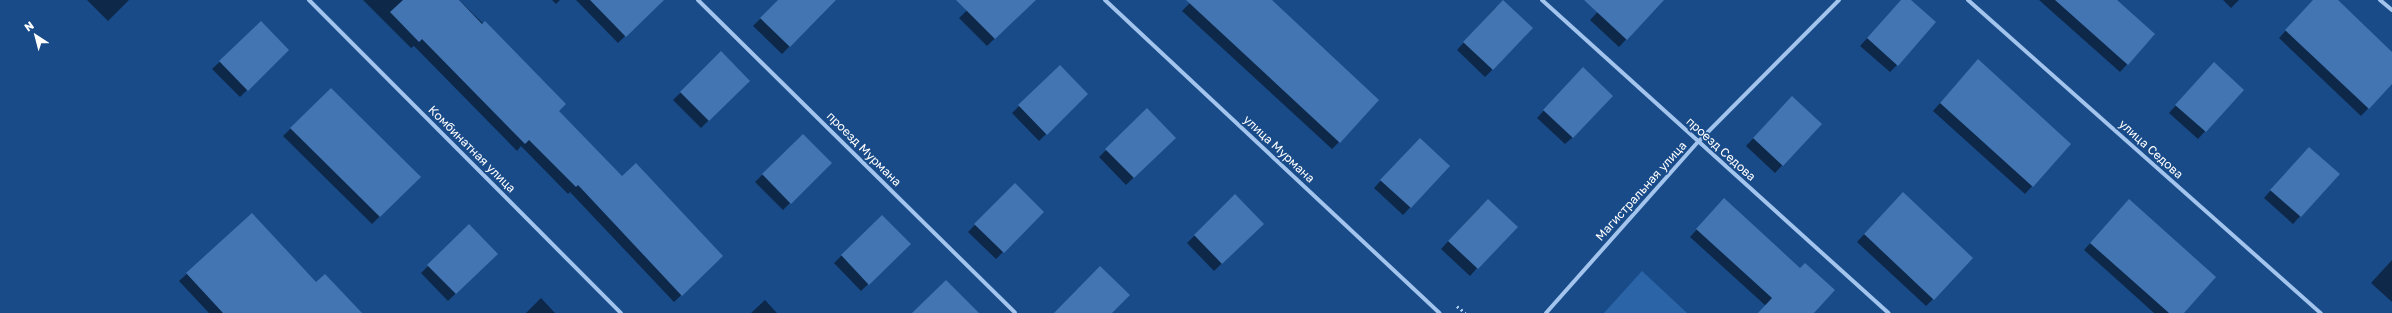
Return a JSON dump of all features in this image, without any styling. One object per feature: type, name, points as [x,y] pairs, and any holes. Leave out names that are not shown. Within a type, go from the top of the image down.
[{"type":"street","name":"Комбинатная улица","points":[[309,0],[621,313]]},
{"type":"street","name":"проезд Мурмана","points":[[698,0],[1015,313]]},
{"type":"street","name":"улица Мурмана","points":[[1105,0],[1439,313]]},
{"type":"street","name":"проезд Седова","points":[[1542,0],[1888,313]]},
{"type":"street","name":"Магистральная улица","points":[[1546,313],[1698,142],[1839,0]]},
{"type":"street","name":"улица Седова","points":[[1968,0],[2321,313]]},
{"type":"street","points":[[2380,0],[2392,10]]},
{"type":"shaded area","points":[[1642,271],[1687,313],[1604,313]]},
{"type":"building","points":[[403,0],[459,0],[482,24],[485,21],[566,104],[559,111],[622,176],[636,163],[723,256],[682,296],[578,185],[576,187],[529,140],[525,144],[422,39],[419,42],[390,12]]},
{"type":"building","points":[[590,0],[664,0],[626,37]]},
{"type":"building","points":[[778,0],[836,0],[790,47],[760,18]]},
{"type":"building","points":[[956,0],[1036,0],[995,39]]},
{"type":"building","points":[[1186,0],[1272,0],[1379,100],[1340,143]]},
{"type":"building","points":[[1503,0],[1533,28],[1493,70],[1463,42]]},
{"type":"building","points":[[1584,0],[1664,0],[1627,40]]},
{"type":"building","points":[[1901,0],[1911,0],[1936,22],[1898,66],[1867,38]]},
{"type":"building","points":[[2055,0],[2117,0],[2155,34],[2128,65]]},
{"type":"building","points":[[2313,0],[2338,0],[2392,52],[2392,84],[2369,109],[2285,30]]},
{"type":"building","points":[[261,21],[289,50],[248,91],[219,61]]},
{"type":"building","points":[[721,51],[750,81],[709,121],[680,92]]},
{"type":"building","points":[[1978,59],[2071,144],[2033,187],[1940,103]]},
{"type":"building","points":[[2214,62],[2244,90],[2206,132],[2175,105]]},
{"type":"building","points":[[1060,65],[1088,94],[1047,135],[1018,105]]},
{"type":"building","points":[[1583,67],[1613,96],[1573,138],[1543,110]]},
{"type":"building","points":[[331,88],[421,177],[380,217],[290,128]]},
{"type":"building","points":[[1792,96],[1822,124],[1783,166],[1753,138]]},
{"type":"building","points":[[1147,108],[1176,138],[1134,178],[1105,149]]},
{"type":"building","points":[[803,134],[832,163],[791,204],[762,174]]},
{"type":"building","points":[[1420,138],[1450,166],[1411,208],[1380,180]]},
{"type":"building","points":[[2309,147],[2340,174],[2301,217],[2270,190]]},
{"type":"building","points":[[1015,183],[1044,212],[1004,253],[974,224]]},
{"type":"building","points":[[1903,192],[1973,258],[1934,300],[1864,234]]},
{"type":"building","points":[[1235,194],[1264,224],[1222,264],[1194,235]]},
{"type":"building","points":[[1724,198],[1800,268],[1805,263],[1835,290],[1814,313],[1758,313],[1772,298],[1696,229]]},
{"type":"building","points":[[1488,199],[1518,227],[1478,269],[1448,241]]},
{"type":"building","points":[[2129,199],[2216,277],[2184,313],[2169,313],[2090,243]]},
{"type":"building","points":[[252,213],[316,282],[325,274],[362,313],[223,313],[186,273]]},
{"type":"building","points":[[882,215],[911,244],[869,285],[841,255]]},
{"type":"building","points":[[469,224],[498,254],[456,294],[427,265]]},
{"type":"building","points":[[1100,266],[1130,295],[1112,313],[1054,313]]},
{"type":"building","points":[[946,280],[979,313],[912,313]]}]
